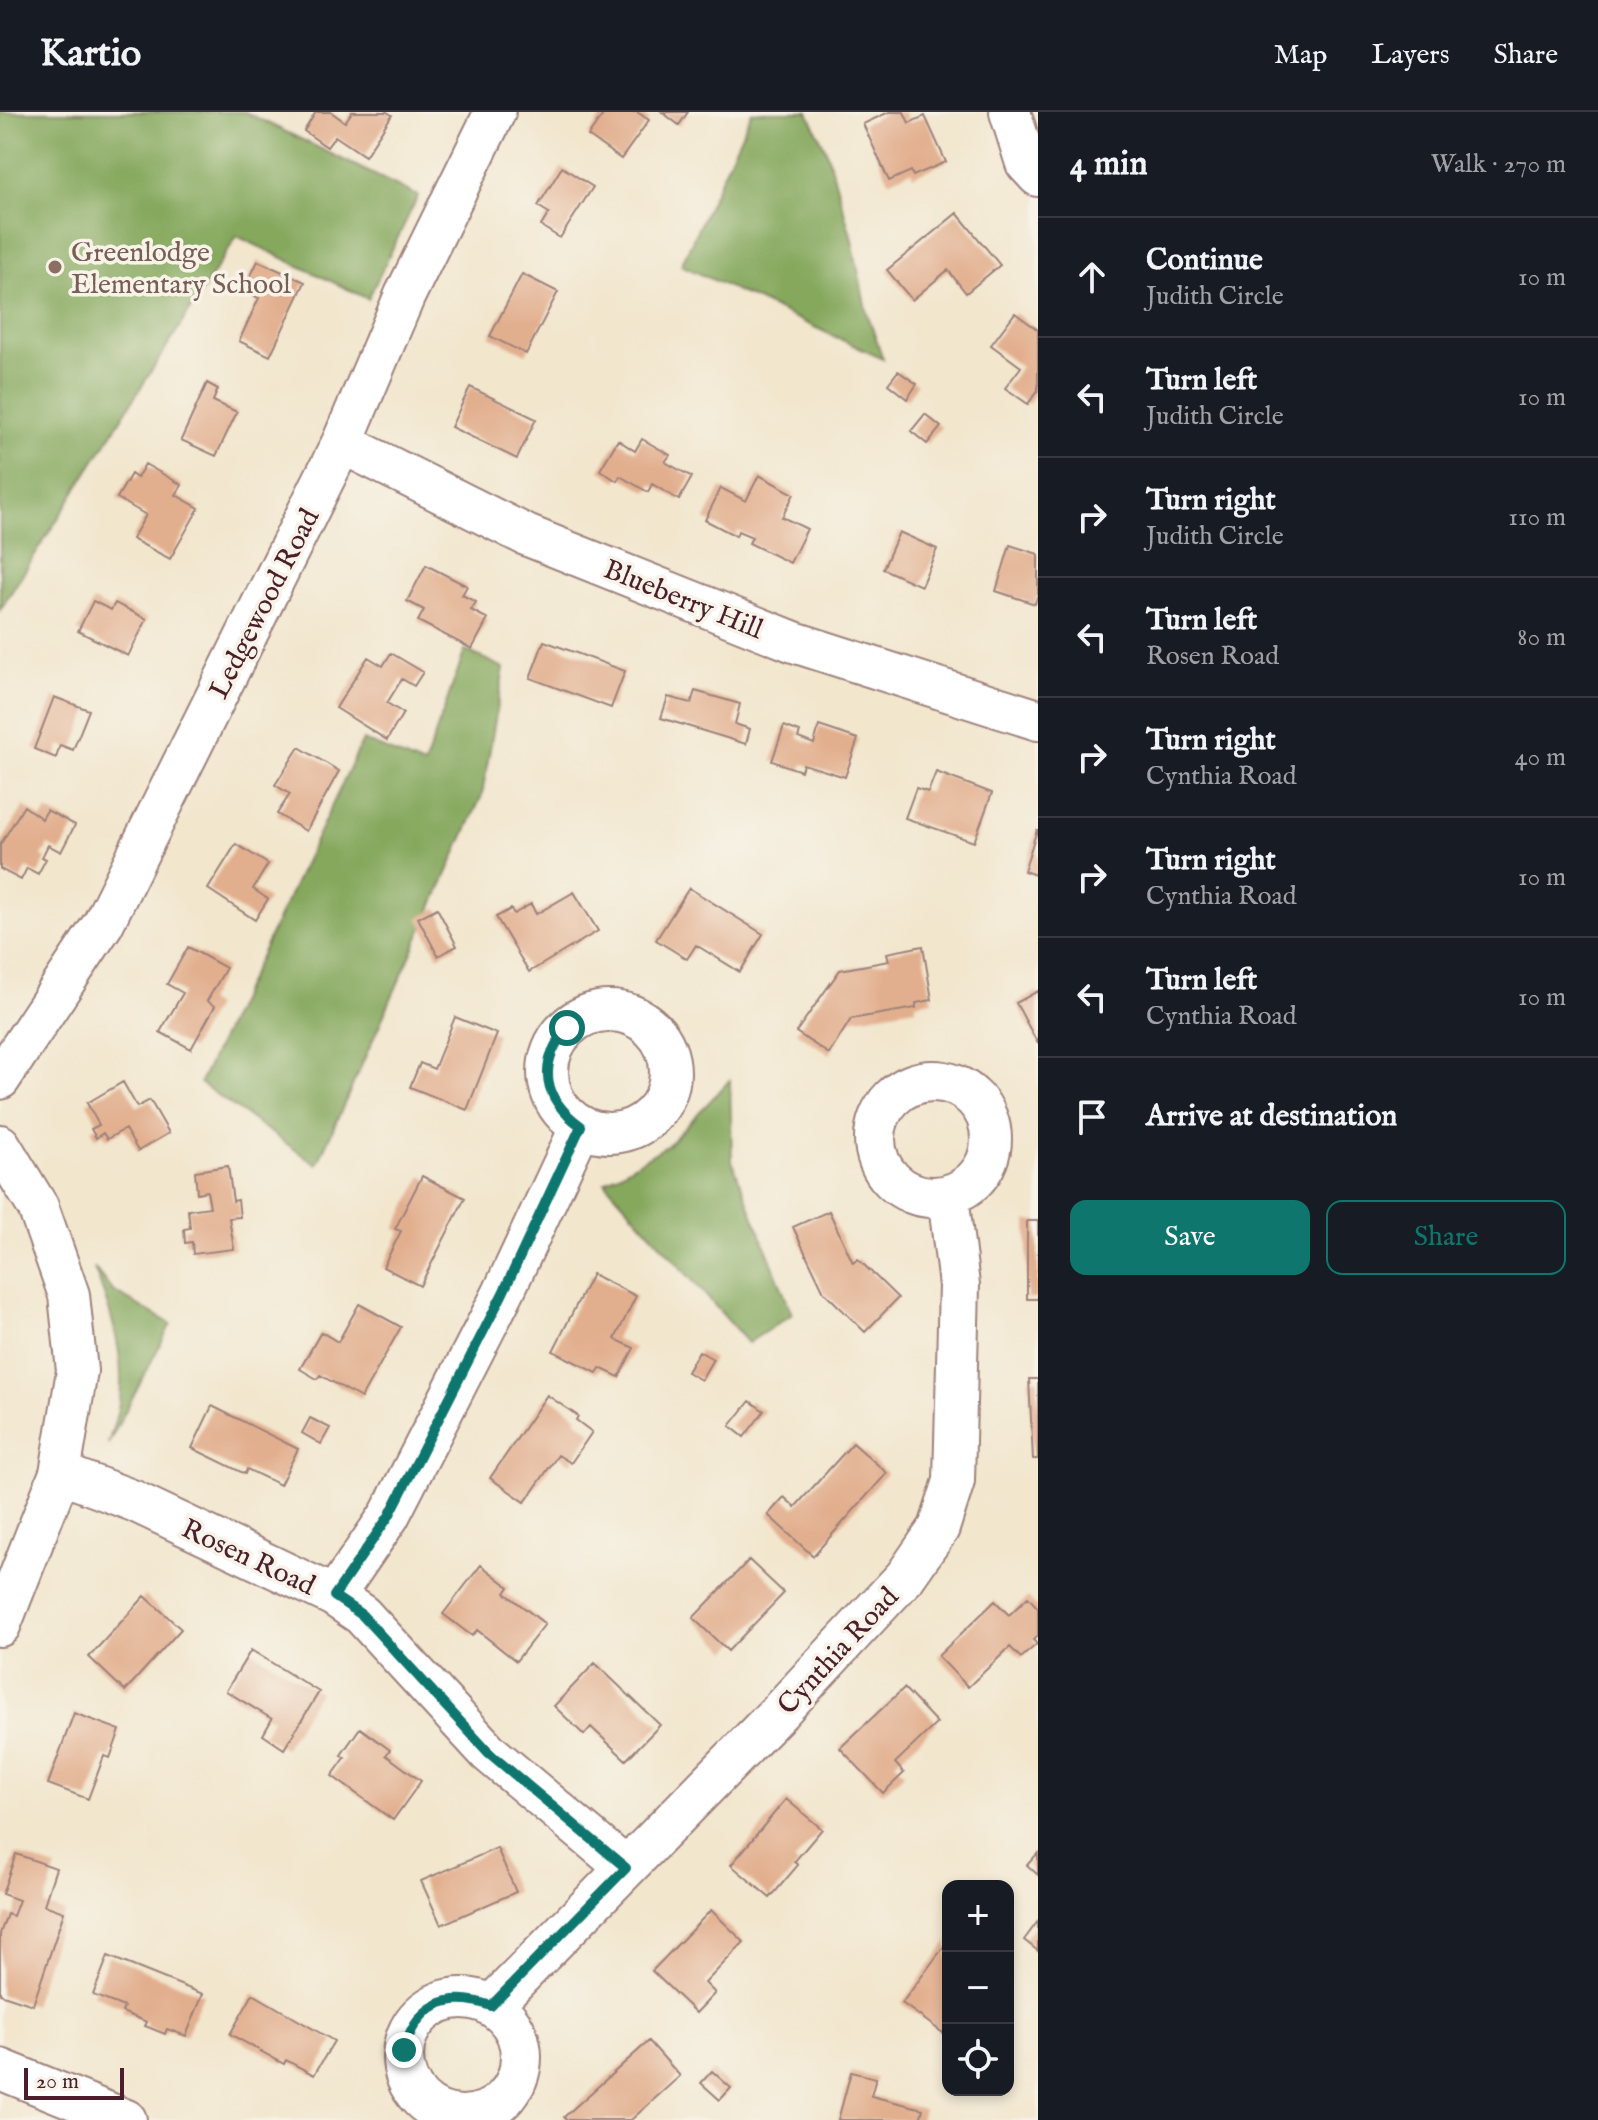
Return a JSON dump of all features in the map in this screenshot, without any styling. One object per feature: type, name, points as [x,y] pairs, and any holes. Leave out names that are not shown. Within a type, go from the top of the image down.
[{"type":"street","name":"Ledgewood Road","points":[[0,1079],[103,924],[342,443],[405,295],[495,112]]},
{"type":"street","points":[[1010,112],[1026,163],[1038,176]]},
{"type":"street","name":"Blueberry Hill","points":[[342,443],[526,535],[752,626],[1038,720]]},
{"type":"street","points":[[334,1596],[389,1516],[503,1293],[581,1126]]},
{"type":"street","points":[[0,1145],[38,1207],[69,1295],[77,1371],[60,1473],[0,1626]]},
{"type":"street","name":"Cynthia Road","points":[[491,2006],[778,1713],[905,1577],[939,1528],[954,1481],[959,1285],[948,1196]]},
{"type":"street","name":"Rosen Road","points":[[60,1473],[134,1501],[334,1596],[362,1615],[489,1753],[626,1868]]},
{"type":"street","points":[[0,2069],[126,2120]]},
{"type":"green space","name":"Greenlodge Elementary School","points":[[0,112],[245,112],[418,196],[368,299],[237,236],[0,610]]},
{"type":"green space","points":[[752,112],[808,112],[826,150],[851,235],[866,310],[883,359],[681,265]]},
{"type":"green space","points":[[465,650],[504,668],[482,795],[317,1165],[200,1083],[363,740],[424,766]]},
{"type":"green space","points":[[730,1080],[732,1161],[792,1314],[748,1343],[605,1182],[668,1145]]},
{"type":"green space","points":[[94,1268],[113,1291],[171,1324],[108,1444],[120,1399],[121,1368],[113,1324]]},
{"type":"building","points":[[316,112],[331,112],[345,122],[352,112],[387,112],[392,115],[365,156],[335,136],[327,147],[304,131]]},
{"type":"building","points":[[605,112],[637,112],[649,120],[621,159],[588,136]]},
{"type":"building","points":[[662,112],[688,112],[679,125]]},
{"type":"building","points":[[889,112],[904,112],[909,123],[925,116],[946,162],[913,176],[911,171],[889,181],[863,124]]},
{"type":"building","points":[[562,167],[593,187],[560,238],[541,226],[549,213],[538,206]]},
{"type":"building","points":[[957,213],[1000,265],[966,293],[948,270],[912,300],[887,270]]},
{"type":"building","points":[[258,261],[305,282],[270,356],[239,341],[259,298],[243,291]]},
{"type":"building","points":[[522,274],[558,292],[526,354],[490,336]]},
{"type":"building","points":[[1015,313],[1038,330],[1038,390],[1028,404],[1005,388],[1021,367],[991,345]]},
{"type":"building","points":[[898,371],[917,384],[907,399],[888,384]]},
{"type":"building","points":[[207,383],[218,389],[213,401],[237,412],[216,456],[181,440]]},
{"type":"building","points":[[470,387],[536,419],[517,459],[451,427]]},
{"type":"building","points":[[925,414],[941,427],[927,444],[911,431]]},
{"type":"building","points":[[642,439],[670,455],[665,462],[692,477],[679,500],[652,484],[648,492],[620,476],[617,481],[600,470],[618,440],[635,451]]},
{"type":"building","points":[[145,464],[182,485],[176,495],[199,508],[170,559],[132,539],[146,515],[117,498],[131,474],[137,478]]},
{"type":"building","points":[[759,475],[794,494],[782,517],[807,529],[790,563],[749,543],[752,537],[738,531],[736,536],[705,520],[721,488],[746,501]]},
{"type":"building","points":[[899,532],[937,549],[921,586],[883,569]]},
{"type":"building","points":[[1010,545],[1038,554],[1035,604],[996,591]]},
{"type":"building","points":[[426,565],[467,586],[462,595],[476,602],[471,610],[488,619],[472,649],[418,621],[424,610],[407,601]]},
{"type":"building","points":[[93,601],[111,610],[115,603],[147,619],[128,656],[78,631]]},
{"type":"building","points":[[544,641],[625,671],[611,708],[530,678]]},
{"type":"building","points":[[391,653],[423,672],[414,686],[402,679],[387,703],[403,713],[387,740],[336,708],[368,657],[383,666]]},
{"type":"building","points":[[695,691],[740,704],[735,724],[750,729],[746,744],[661,718],[668,697],[691,703]]},
{"type":"building","points":[[54,697],[89,710],[73,750],[60,745],[56,758],[34,749]]},
{"type":"building","points":[[784,726],[800,732],[798,738],[814,744],[819,726],[858,739],[845,777],[803,764],[801,771],[772,761]]},
{"type":"building","points":[[299,747],[339,771],[306,831],[277,814],[290,794],[275,785]]},
{"type":"building","points":[[936,772],[992,793],[974,842],[905,818],[916,788],[928,792]]},
{"type":"building","points":[[24,806],[42,819],[47,810],[75,825],[61,852],[48,845],[42,857],[46,859],[38,874],[27,868],[21,880],[0,869],[0,845]]},
{"type":"building","points":[[1038,830],[1038,876],[1024,871]]},
{"type":"building","points":[[236,844],[268,864],[253,889],[268,899],[255,920],[208,889]]},
{"type":"building","points":[[689,888],[763,934],[740,972],[696,945],[687,959],[656,940]]},
{"type":"building","points":[[574,892],[598,931],[529,972],[496,917],[511,909],[514,914],[531,904],[536,914]]},
{"type":"building","points":[[437,908],[457,946],[438,956],[418,918]]},
{"type":"building","points":[[923,946],[932,1000],[916,1003],[916,1008],[851,1019],[829,1054],[796,1032],[840,970],[889,961],[887,953]]},
{"type":"building","points":[[188,947],[226,968],[207,1001],[215,1006],[191,1049],[160,1032],[183,993],[167,984]]},
{"type":"building","points":[[1038,991],[1038,1044],[1016,1003]]},
{"type":"building","points":[[455,1017],[497,1034],[467,1110],[410,1087],[420,1063],[434,1069]]},
{"type":"building","points":[[123,1082],[137,1107],[150,1100],[169,1133],[138,1151],[125,1129],[107,1139],[103,1133],[96,1138],[91,1129],[99,1125],[87,1103]]},
{"type":"building","points":[[228,1166],[233,1201],[238,1200],[240,1217],[229,1218],[234,1249],[193,1254],[192,1242],[185,1243],[184,1229],[190,1228],[188,1210],[210,1207],[207,1191],[197,1193],[195,1171]]},
{"type":"building","points":[[422,1176],[465,1198],[420,1286],[383,1267],[401,1231],[395,1229]]},
{"type":"building","points":[[829,1211],[853,1263],[858,1259],[898,1298],[865,1332],[824,1292],[793,1227]]},
{"type":"building","points":[[1027,1221],[1038,1221],[1038,1299],[1027,1299]]},
{"type":"building","points":[[592,1274],[636,1296],[615,1339],[634,1348],[619,1377],[600,1368],[597,1373],[553,1351]]},
{"type":"building","points":[[359,1304],[401,1327],[361,1398],[320,1375],[317,1379],[300,1369],[321,1332],[338,1342]]},
{"type":"building","points":[[699,1351],[713,1359],[701,1380],[687,1372]]},
{"type":"building","points":[[1029,1379],[1038,1379],[1038,1459],[1033,1459]]},
{"type":"building","points":[[547,1395],[578,1416],[576,1420],[592,1432],[571,1463],[558,1455],[525,1502],[490,1478]]},
{"type":"building","points":[[750,1401],[764,1411],[744,1437],[730,1426]]},
{"type":"building","points":[[212,1406],[298,1449],[280,1485],[247,1469],[245,1474],[192,1448]]},
{"type":"building","points":[[310,1418],[330,1428],[321,1444],[302,1433]]},
{"type":"building","points":[[853,1443],[887,1473],[813,1556],[768,1515],[784,1497],[795,1507]]},
{"type":"building","points":[[749,1560],[784,1593],[728,1651],[693,1618]]},
{"type":"building","points":[[481,1565],[509,1587],[505,1593],[545,1624],[516,1661],[477,1630],[472,1636],[443,1614]]},
{"type":"building","points":[[145,1596],[181,1629],[125,1691],[89,1657]]},
{"type":"building","points":[[1028,1597],[1038,1608],[1038,1635],[1033,1640],[1037,1644],[1021,1658],[1010,1647],[968,1687],[938,1656],[995,1601],[1009,1615]]},
{"type":"building","points":[[251,1650],[319,1692],[284,1749],[263,1735],[272,1719],[226,1691]]},
{"type":"building","points":[[595,1663],[660,1725],[626,1760],[591,1727],[584,1735],[554,1706]]},
{"type":"building","points":[[904,1688],[937,1723],[895,1763],[904,1773],[883,1793],[840,1748]]},
{"type":"building","points":[[74,1713],[120,1730],[110,1758],[104,1756],[88,1799],[48,1784]]},
{"type":"building","points":[[360,1728],[390,1750],[386,1755],[421,1781],[393,1820],[332,1776],[345,1758],[341,1755]]},
{"type":"building","points":[[786,1799],[822,1829],[794,1862],[798,1865],[770,1898],[731,1865]]},
{"type":"building","points":[[497,1848],[516,1892],[441,1925],[421,1881]]},
{"type":"building","points":[[1038,1853],[1038,1875],[1027,1865]]},
{"type":"building","points":[[16,1854],[56,1868],[44,1905],[64,1912],[33,2005],[0,1994],[0,1934],[7,1914],[13,1916],[19,1900],[2,1894]]},
{"type":"building","points":[[711,1910],[744,1942],[705,1983],[715,1993],[696,2013],[652,1971]]},
{"type":"building","points":[[1038,1921],[1038,1951],[1024,1940]]},
{"type":"building","points":[[942,1949],[942,2032],[902,2003]]},
{"type":"building","points":[[108,1956],[203,1994],[186,2036],[167,2029],[165,2034],[145,2026],[147,2022],[122,2012],[124,2007],[93,1995]]},
{"type":"building","points":[[253,1994],[334,2041],[314,2075],[286,2060],[284,2064],[230,2034]]},
{"type":"building","points":[[649,2041],[680,2076],[631,2120],[566,2120],[564,2117]]},
{"type":"building","points":[[712,2071],[731,2088],[720,2100],[701,2083]]},
{"type":"building","points":[[851,2072],[876,2078],[871,2096],[923,2109],[920,2120],[838,2120]]},
{"type":"place","name":"Greenlodge Elementary School","points":[[55,267]]},
{"type":"route","points":[[404,2050],[409,2032],[420,2016],[436,2005],[454,1999],[473,1999],[491,2006],[626,1868],[489,1753],[362,1615],[334,1596],[389,1516],[503,1293],[581,1126],[566,1115],[554,1100],[548,1081],[548,1062],[555,1043],[567,1028]]}]
